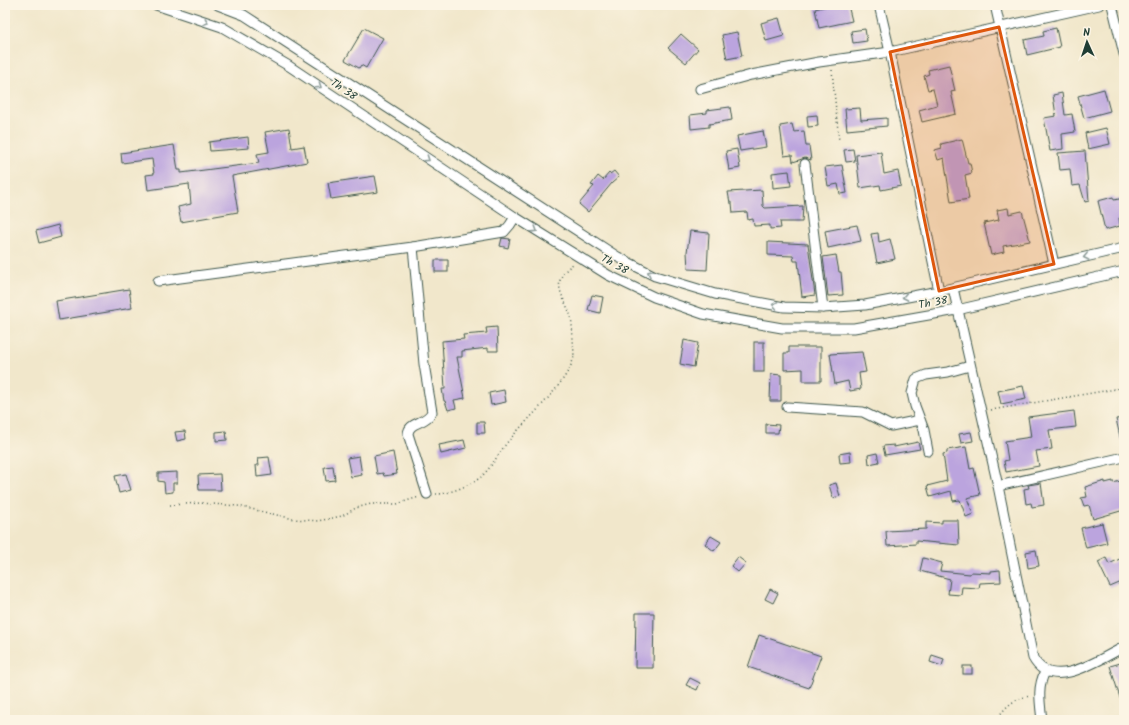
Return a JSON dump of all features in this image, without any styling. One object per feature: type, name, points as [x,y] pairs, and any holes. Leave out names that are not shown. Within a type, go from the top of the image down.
[{"type":"street","name":"Th 38","points":[[156,5],[222,27],[288,66],[515,217],[608,275],[654,298],[703,314],[782,328],[854,328],[957,310],[1124,271]]},
{"type":"street","name":"Th 38","points":[[218,5],[244,15],[618,257],[655,276],[715,294],[784,307],[823,308],[865,305],[953,288],[1124,248]]},
{"type":"street","points":[[879,5],[939,291]]},
{"type":"street","points":[[995,5],[1054,264]]},
{"type":"street","points":[[700,89],[751,75],[831,60],[890,52],[1099,5]]},
{"type":"street","points":[[1112,5],[1124,54]]},
{"type":"street","points":[[805,164],[823,308]]},
{"type":"street","points":[[158,281],[413,247],[504,232],[515,217]]},
{"type":"street","points":[[413,247],[424,364],[432,412],[429,418],[411,425],[408,429],[408,434],[427,494]]},
{"type":"street","points":[[953,288],[998,486],[1031,651],[1038,668],[1045,672],[1055,674],[1070,672],[1084,668],[1124,647]]},
{"type":"street","points":[[928,451],[924,430],[912,393],[916,380],[926,375],[948,372],[970,366]]},
{"type":"street","points":[[787,407],[863,412],[891,426],[920,420]]},
{"type":"street","points":[[998,486],[1124,457]]},
{"type":"street","points":[[1042,720],[1039,695],[1040,680],[1045,672]]},
{"type":"path","points":[[831,60],[839,141]]},
{"type":"path","points":[[170,506],[200,503],[238,506],[294,520],[318,522],[342,516],[356,508],[371,504],[397,504],[427,494],[439,494],[469,484],[481,476],[510,439],[556,388],[570,366],[574,355],[572,319],[560,292],[560,279],[565,270],[581,258]]},
{"type":"path","points":[[981,412],[1061,400],[1124,386]]},
{"type":"path","points":[[996,720],[1011,702],[1022,697],[1039,695]]},
{"type":"highlighted area","points":[[999,27],[1054,264],[939,291],[890,52]]},
{"type":"building","points":[[831,5],[848,5],[852,21],[819,28],[815,9]]},
{"type":"building","points":[[779,18],[784,36],[766,41],[761,23]]},
{"type":"building","points":[[364,28],[383,38],[366,68],[361,65],[359,68],[345,60]]},
{"type":"building","points":[[1056,28],[1060,47],[1027,55],[1024,40],[1044,36],[1043,31]]},
{"type":"building","points":[[865,29],[867,41],[853,43],[851,31]]},
{"type":"building","points":[[737,32],[742,56],[727,59],[722,35]]},
{"type":"building","points":[[681,34],[698,49],[686,63],[668,48]]},
{"type":"building","points":[[949,65],[955,91],[951,92],[956,114],[922,122],[919,110],[937,105],[933,89],[928,90],[924,76],[929,74],[928,70]]},
{"type":"building","points":[[1104,89],[1110,111],[1084,118],[1078,96]]},
{"type":"building","points":[[1062,93],[1065,115],[1072,114],[1075,132],[1062,134],[1063,149],[1050,151],[1044,118],[1056,116],[1053,95]]},
{"type":"building","points":[[730,107],[732,120],[709,124],[709,127],[691,129],[690,115],[707,113],[707,110]]},
{"type":"building","points":[[860,108],[861,120],[887,118],[887,126],[847,130],[845,109]]},
{"type":"building","points":[[817,115],[818,126],[808,127],[807,116]]},
{"type":"building","points":[[792,124],[794,132],[804,131],[806,146],[809,146],[811,160],[805,158],[793,162],[792,155],[784,156],[780,126]]},
{"type":"building","points":[[289,128],[292,148],[304,146],[307,162],[232,176],[238,212],[181,222],[178,207],[191,204],[189,184],[148,190],[146,175],[154,174],[152,159],[122,163],[121,153],[174,145],[178,170],[181,170],[181,173],[259,163],[257,154],[269,152],[265,132]]},
{"type":"building","points":[[1106,128],[1110,144],[1088,149],[1085,133]]},
{"type":"building","points":[[763,131],[766,147],[740,151],[737,136]]},
{"type":"building","points":[[248,137],[249,148],[210,151],[209,142]]},
{"type":"building","points":[[962,139],[972,173],[965,175],[969,199],[951,202],[944,158],[938,160],[935,150],[942,148],[941,144]]},
{"type":"building","points":[[737,149],[740,168],[729,170],[726,151]]},
{"type":"building","points":[[853,149],[855,161],[846,162],[844,150]]},
{"type":"building","points":[[1085,151],[1089,201],[1085,202],[1080,185],[1072,186],[1070,169],[1060,170],[1058,153]]},
{"type":"building","points":[[881,152],[884,174],[898,171],[901,186],[881,190],[880,185],[860,188],[856,155]]},
{"type":"building","points":[[842,165],[847,193],[840,194],[838,184],[828,186],[825,167]]},
{"type":"building","points":[[614,171],[619,177],[612,183],[588,212],[579,204],[594,186],[591,185],[598,176],[603,180],[609,173],[610,174]]},
{"type":"building","points":[[789,171],[791,186],[773,188],[772,173]]},
{"type":"building","points":[[375,176],[378,192],[331,199],[328,183]]},
{"type":"building","points":[[762,190],[763,206],[765,208],[803,206],[802,222],[780,222],[781,228],[770,229],[770,225],[754,226],[753,219],[748,220],[747,212],[733,213],[732,203],[730,203],[728,192]]},
{"type":"building","points":[[1113,197],[1114,200],[1124,198],[1124,217],[1119,218],[1120,226],[1105,230],[1098,201]]},
{"type":"building","points":[[1008,208],[1009,214],[1022,211],[1030,241],[1003,246],[1004,252],[991,255],[984,223],[999,220],[997,210]]},
{"type":"building","points":[[58,225],[61,237],[39,243],[36,231]]},
{"type":"building","points":[[857,225],[861,241],[828,248],[825,231]]},
{"type":"building","points":[[690,231],[709,233],[707,270],[688,269],[687,252]]},
{"type":"building","points":[[878,233],[879,242],[890,239],[895,259],[877,263],[871,234]]},
{"type":"building","points":[[502,238],[510,239],[508,248],[500,246]]},
{"type":"building","points":[[768,242],[808,244],[815,295],[802,297],[798,261],[794,261],[793,256],[768,255]]},
{"type":"building","points":[[836,255],[839,272],[841,272],[843,295],[828,296],[823,257]]},
{"type":"building","points":[[435,260],[448,260],[448,272],[435,272]]},
{"type":"building","points":[[129,289],[132,308],[59,320],[56,301]]},
{"type":"building","points":[[592,295],[603,297],[600,313],[588,310]]},
{"type":"building","points":[[497,327],[498,351],[488,351],[488,348],[462,351],[462,357],[457,357],[465,398],[454,400],[456,408],[448,410],[444,401],[442,389],[445,389],[442,341],[464,339],[463,335],[487,333],[486,328]]},
{"type":"building","points":[[684,340],[698,343],[694,367],[680,364]]},
{"type":"building","points":[[754,342],[764,342],[764,372],[754,372]]},
{"type":"building","points":[[789,347],[821,347],[821,381],[803,381],[803,369],[784,370],[784,353],[789,353]]},
{"type":"building","points":[[862,352],[866,372],[859,373],[861,389],[850,391],[848,381],[835,384],[830,354]]},
{"type":"building","points":[[771,374],[781,375],[781,401],[770,401]]},
{"type":"building","points":[[1023,386],[1026,399],[1001,404],[998,391]]},
{"type":"building","points":[[504,390],[506,402],[491,405],[489,393]]},
{"type":"building","points":[[1074,411],[1076,427],[1049,430],[1052,449],[1036,451],[1039,466],[1006,472],[1004,461],[1008,460],[1005,441],[1031,437],[1028,417]]},
{"type":"building","points":[[1124,418],[1124,441],[1121,441],[1116,419]]},
{"type":"building","points":[[477,422],[484,422],[485,433],[477,433]]},
{"type":"building","points":[[766,424],[779,425],[778,433],[766,433]]},
{"type":"building","points":[[185,431],[186,439],[177,441],[175,432]]},
{"type":"building","points":[[226,431],[227,440],[216,441],[216,432]]},
{"type":"building","points":[[971,432],[973,441],[961,443],[959,434]]},
{"type":"building","points":[[464,440],[466,448],[441,454],[439,445]]},
{"type":"building","points":[[918,442],[920,449],[885,455],[883,446],[894,445],[894,447]]},
{"type":"building","points":[[966,447],[970,469],[974,468],[980,495],[967,498],[973,514],[966,517],[960,500],[953,501],[951,491],[930,497],[927,486],[947,481],[943,454],[947,453],[947,450]]},
{"type":"building","points":[[393,452],[397,474],[384,476],[383,473],[377,474],[374,456]]},
{"type":"building","points":[[850,452],[851,462],[840,463],[839,454]]},
{"type":"building","points":[[877,453],[879,462],[869,464],[868,455]]},
{"type":"building","points":[[359,456],[362,475],[351,477],[347,458]]},
{"type":"building","points":[[269,457],[272,475],[257,477],[256,465],[259,465],[258,458]]},
{"type":"building","points":[[333,466],[335,480],[326,481],[324,467]]},
{"type":"building","points":[[177,472],[177,483],[173,483],[173,492],[165,493],[164,482],[158,481],[158,473]]},
{"type":"building","points":[[126,474],[131,490],[119,493],[115,476]]},
{"type":"building","points":[[220,474],[221,490],[199,490],[198,475]]},
{"type":"building","points":[[1124,480],[1124,510],[1093,519],[1089,505],[1084,506],[1081,498],[1087,497],[1085,487],[1105,481],[1105,483],[1113,481],[1113,483]]},
{"type":"building","points":[[836,483],[840,496],[833,498],[829,485]]},
{"type":"building","points":[[1041,483],[1044,505],[1032,507],[1031,503],[1026,504],[1024,489],[1029,488],[1028,485]]},
{"type":"building","points":[[942,520],[958,520],[959,545],[916,541],[916,544],[887,546],[886,531],[926,529],[926,522],[942,523]]},
{"type":"building","points":[[1102,523],[1107,543],[1086,548],[1081,528]]},
{"type":"building","points":[[711,536],[721,542],[714,551],[705,544]]},
{"type":"building","points":[[1036,550],[1039,566],[1028,568],[1026,552]]},
{"type":"building","points":[[738,557],[746,563],[738,572],[731,566]]},
{"type":"building","points":[[1124,557],[1124,581],[1110,587],[1098,562],[1106,558],[1109,564]]},
{"type":"building","points":[[923,558],[942,563],[940,571],[970,574],[971,572],[991,573],[991,571],[1000,570],[1001,582],[980,583],[979,588],[962,587],[961,595],[948,594],[950,579],[920,571]]},
{"type":"building","points":[[770,589],[778,593],[773,603],[765,599]]},
{"type":"building","points":[[636,613],[654,613],[653,668],[635,668]]},
{"type":"building","points":[[759,635],[821,656],[809,688],[748,667]]},
{"type":"building","points":[[932,655],[944,659],[942,666],[930,662]]},
{"type":"building","points":[[1124,662],[1124,703],[1122,704],[1110,666]]},
{"type":"building","points":[[963,666],[972,666],[972,674],[963,674]]},
{"type":"building","points":[[690,678],[700,683],[697,690],[686,685]]}]
